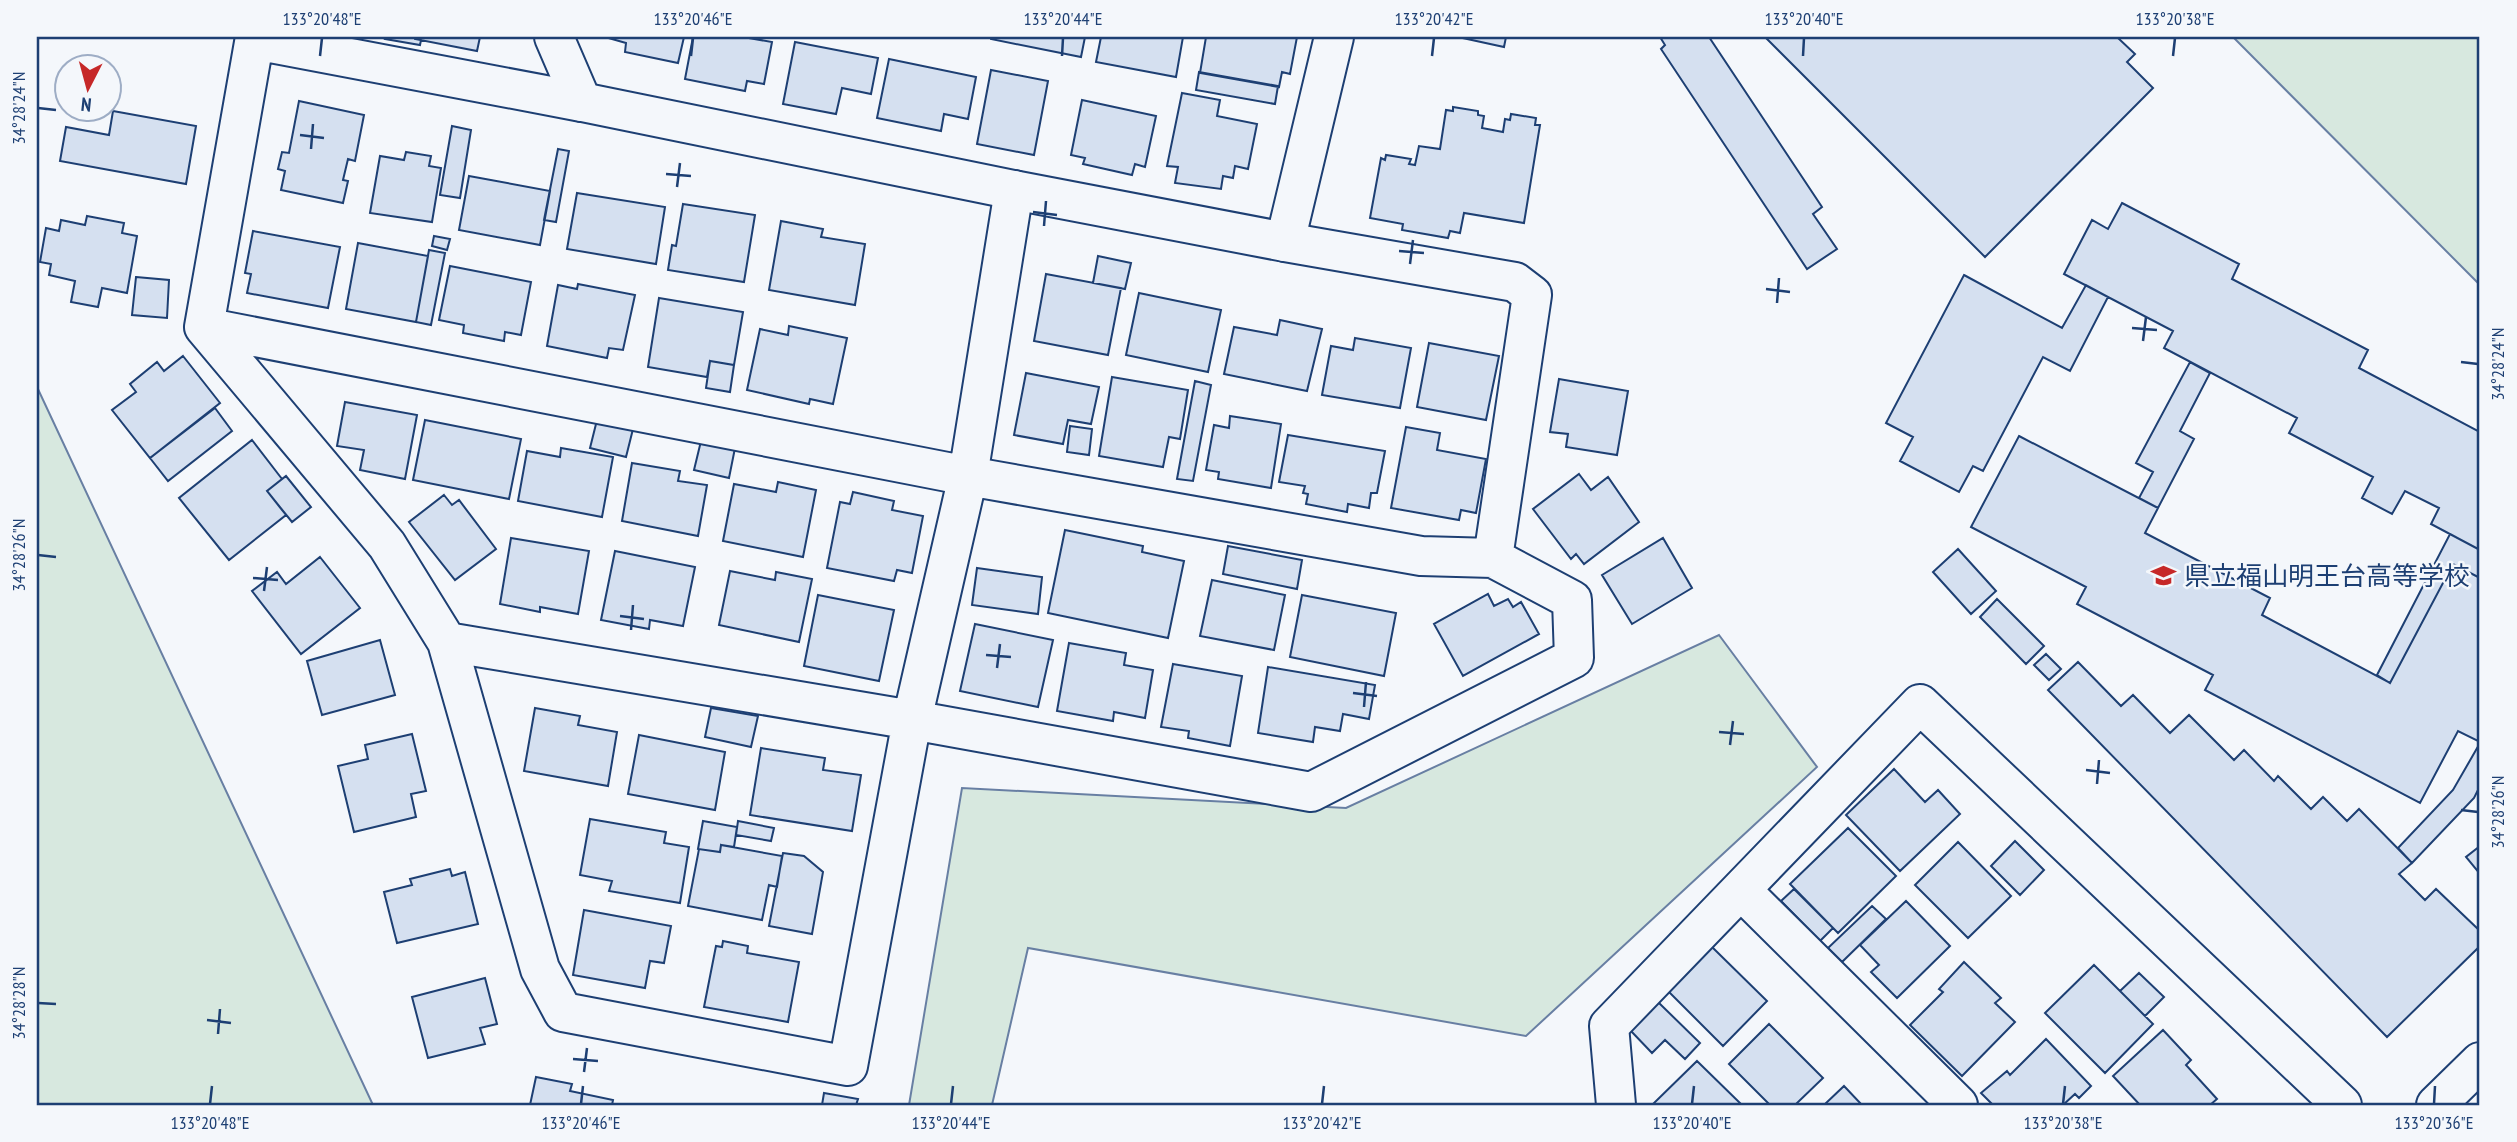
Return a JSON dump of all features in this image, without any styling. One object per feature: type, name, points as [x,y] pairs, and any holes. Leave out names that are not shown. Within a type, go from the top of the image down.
[{"type":"street","points":[[554,37],[582,102]]},
{"type":"street","points":[[1285,242],[1334,37]]},
{"type":"street","points":[[204,327],[255,38],[1014,190],[1285,242],[1515,282],[1532,295],[1493,558]]},
{"type":"street","points":[[204,327],[387,545],[447,642],[540,969],[563,1012],[848,1066],[912,720],[968,476],[1014,190]]},
{"type":"street","points":[[204,327],[968,476],[1421,556],[1493,558],[1572,600],[1574,658],[1311,792],[912,720],[447,642]]},
{"type":"street","points":[[1616,1105],[1609,1026],[1920,704],[2342,1105]]},
{"type":"street","points":[[1741,890],[1958,1105]]},
{"type":"street","points":[[2436,1105],[2480,1062]]},
{"type":"shaded area","points":[[2233,37],[2480,37],[2480,285]]},
{"type":"shaded area","points":[[37,387],[373,1105],[37,1105]]},
{"type":"shaded area","points":[[1719,635],[1817,767],[1526,1036],[1028,948],[992,1105],[909,1105],[962,788],[1346,808]]},
{"type":"building","points":[[415,37],[421,40],[420,45],[385,39]]},
{"type":"building","points":[[415,37],[480,37],[477,51]]},
{"type":"building","points":[[605,37],[684,37],[678,63],[625,52],[626,43]]},
{"type":"building","points":[[693,37],[743,37],[772,42],[764,84],[747,81],[745,91],[685,79]]},
{"type":"building","points":[[991,37],[1085,37],[1081,57]]},
{"type":"building","points":[[1101,37],[1183,37],[1176,77],[1096,62]]},
{"type":"building","points":[[1206,37],[1297,37],[1290,74],[1282,72],[1279,87],[1200,73]]},
{"type":"building","points":[[1458,37],[1506,37],[1504,47]]},
{"type":"building","points":[[1660,37],[1709,37],[1822,207],[1813,214],[1837,249],[1807,269],[1661,49],[1665,45]]},
{"type":"building","points":[[1765,37],[2117,37],[2135,54],[2127,62],[2153,88],[1985,257]]},
{"type":"building","points":[[795,42],[878,58],[871,94],[842,88],[836,114],[783,104]]},
{"type":"building","points":[[889,59],[976,77],[968,119],[944,114],[941,131],[877,118]]},
{"type":"building","points":[[991,70],[1048,81],[1034,155],[977,144]]},
{"type":"building","points":[[1199,72],[1278,86],[1275,104],[1196,90]]},
{"type":"building","points":[[1182,93],[1220,100],[1217,116],[1257,124],[1248,169],[1235,166],[1233,178],[1223,176],[1221,189],[1175,183],[1178,167],[1167,166]]},
{"type":"building","points":[[1082,100],[1156,116],[1145,167],[1135,164],[1132,175],[1083,164],[1085,158],[1071,155]]},
{"type":"building","points":[[299,101],[364,115],[355,161],[348,159],[343,180],[348,181],[343,203],[281,190],[285,171],[278,169],[282,152],[289,153]]},
{"type":"building","points":[[1453,107],[1478,111],[1478,115],[1484,116],[1482,128],[1503,132],[1505,119],[1510,120],[1511,114],[1536,118],[1535,125],[1540,125],[1524,223],[1464,213],[1460,233],[1450,231],[1448,238],[1402,230],[1403,224],[1370,218],[1381,158],[1385,160],[1386,155],[1411,159],[1409,164],[1415,165],[1419,146],[1440,149],[1446,110],[1453,111]]},
{"type":"building","points":[[122,113],[196,126],[186,184],[60,161],[66,127],[109,135],[111,122],[122,122]]},
{"type":"building","points":[[452,126],[471,130],[460,198],[440,195]]},
{"type":"building","points":[[558,149],[569,151],[556,222],[544,220]]},
{"type":"building","points":[[406,152],[431,156],[429,166],[441,168],[432,222],[370,213],[380,156],[404,160]]},
{"type":"building","points":[[469,176],[550,191],[540,245],[459,230]]},
{"type":"building","points":[[577,193],[665,207],[656,264],[567,249]]},
{"type":"building","points":[[2122,203],[2239,264],[2232,279],[2368,350],[2359,368],[2480,432],[2480,550],[2431,524],[2439,508],[2405,491],[2392,514],[2362,498],[2373,477],[2289,433],[2297,418],[2164,348],[2173,331],[2064,274],[2092,220],[2108,229]]},
{"type":"building","points":[[683,204],[755,215],[744,282],[668,270],[672,245],[676,246]]},
{"type":"building","points":[[87,216],[124,223],[122,233],[137,236],[127,293],[102,288],[98,307],[71,302],[75,281],[49,275],[51,264],[40,262],[46,228],[59,231],[61,220],[85,225]]},
{"type":"building","points":[[781,221],[823,229],[821,237],[865,244],[855,305],[769,290]]},
{"type":"building","points":[[253,231],[340,247],[328,308],[247,293],[251,274],[245,273]]},
{"type":"building","points":[[434,236],[450,239],[447,250],[432,246]]},
{"type":"building","points":[[358,243],[428,256],[416,322],[346,309]]},
{"type":"building","points":[[429,250],[445,253],[431,325],[416,322]]},
{"type":"building","points":[[1098,256],[1131,263],[1125,289],[1093,283]]},
{"type":"building","points":[[450,266],[531,282],[521,335],[505,332],[504,341],[463,333],[464,325],[439,320]]},
{"type":"building","points":[[1046,274],[1121,288],[1108,355],[1034,341]]},
{"type":"building","points":[[1964,275],[2062,328],[2086,285],[2108,297],[2070,371],[2043,357],[1983,471],[1973,466],[1959,492],[1900,461],[1913,437],[1886,423]]},
{"type":"building","points":[[136,277],[169,280],[167,318],[132,315]]},
{"type":"building","points":[[578,284],[635,295],[623,350],[609,348],[607,358],[547,346],[558,285],[577,289]]},
{"type":"building","points":[[1139,293],[1221,310],[1208,372],[1126,355]]},
{"type":"building","points":[[659,298],[743,312],[734,365],[710,361],[707,377],[648,367]]},
{"type":"building","points":[[1280,320],[1322,329],[1307,391],[1224,374],[1234,327],[1277,335]]},
{"type":"building","points":[[789,326],[847,338],[833,404],[810,399],[809,404],[747,390],[760,329],[788,335]]},
{"type":"building","points":[[1355,338],[1411,348],[1400,408],[1322,395],[1331,346],[1353,350]]},
{"type":"building","points":[[1429,343],[1499,356],[1486,420],[1417,407]]},
{"type":"building","points":[[183,356],[220,403],[150,458],[112,410],[136,392],[130,384],[157,362],[164,371]]},
{"type":"building","points":[[710,361],[734,365],[730,392],[706,388]]},
{"type":"building","points":[[2190,362],[2210,373],[2180,431],[2194,439],[2158,508],[2139,498],[2153,472],[2136,463]]},
{"type":"building","points":[[1026,373],[1099,387],[1091,424],[1068,420],[1063,444],[1014,435]]},
{"type":"building","points":[[1112,377],[1188,390],[1180,439],[1169,437],[1163,467],[1099,456]]},
{"type":"building","points":[[1559,379],[1628,391],[1617,455],[1566,447],[1568,434],[1550,432]]},
{"type":"building","points":[[1195,381],[1211,385],[1193,481],[1177,479]]},
{"type":"building","points":[[345,402],[417,415],[405,479],[360,470],[364,450],[337,446]]},
{"type":"building","points":[[215,408],[232,431],[168,481],[150,458]]},
{"type":"building","points":[[1230,416],[1281,424],[1271,488],[1218,479],[1219,472],[1206,470],[1214,425],[1229,428]]},
{"type":"building","points":[[425,420],[521,439],[509,499],[413,480]]},
{"type":"building","points":[[597,420],[633,429],[626,457],[590,448]]},
{"type":"building","points":[[1070,426],[1092,429],[1089,455],[1067,452]]},
{"type":"building","points":[[1406,427],[1440,433],[1437,450],[1486,459],[1476,513],[1461,510],[1459,520],[1391,508]]},
{"type":"building","points":[[1288,435],[1385,451],[1377,493],[1371,493],[1369,508],[1348,504],[1347,512],[1306,504],[1308,494],[1303,493],[1305,486],[1279,482]]},
{"type":"building","points":[[2019,436],[2158,508],[2145,533],[2270,598],[2262,615],[2390,683],[2453,564],[2480,578],[2480,742],[2458,731],[2420,803],[2205,690],[2213,675],[2077,604],[2086,587],[1971,527]]},
{"type":"building","points":[[252,440],[282,479],[267,491],[286,515],[229,560],[179,498]]},
{"type":"building","points":[[701,441],[735,448],[729,478],[694,470]]},
{"type":"building","points":[[561,448],[613,457],[602,517],[518,501],[527,451],[560,457]]},
{"type":"building","points":[[632,463],[680,471],[678,481],[707,485],[698,536],[622,521]]},
{"type":"building","points":[[1579,474],[1591,490],[1608,477],[1639,522],[1584,564],[1576,554],[1571,559],[1533,509]]},
{"type":"building","points":[[286,476],[311,507],[292,522],[267,491]]},
{"type":"building","points":[[778,482],[816,490],[803,557],[723,541],[734,484],[776,492]]},
{"type":"building","points":[[853,492],[894,501],[892,510],[923,516],[912,573],[897,570],[894,581],[827,568],[840,502],[850,504]]},
{"type":"building","points":[[444,495],[452,505],[459,500],[496,549],[455,580],[409,522]]},
{"type":"building","points":[[1065,530],[1143,546],[1142,552],[1184,561],[1168,638],[1048,613]]},
{"type":"building","points":[[2450,534],[2480,550],[2480,578],[2453,564],[2390,683],[2377,675]]},
{"type":"building","points":[[511,538],[589,551],[578,614],[540,607],[540,612],[500,604]]},
{"type":"building","points":[[1663,538],[1692,588],[1632,624],[1602,575]]},
{"type":"building","points":[[1228,546],[1302,560],[1297,589],[1223,574]]},
{"type":"building","points":[[1958,549],[1996,591],[1971,614],[1933,572]]},
{"type":"building","points":[[615,551],[695,567],[683,626],[650,620],[649,629],[601,620]]},
{"type":"building","points":[[320,557],[360,608],[301,654],[252,591],[277,572],[286,584]]},
{"type":"building","points":[[977,568],[1042,577],[1038,614],[972,605]]},
{"type":"building","points":[[730,571],[775,580],[776,572],[812,579],[799,642],[719,625]]},
{"type":"building","points":[[1212,580],[1285,595],[1274,650],[1200,636]]},
{"type":"building","points":[[1488,594],[1494,606],[1508,599],[1513,607],[1521,602],[1539,634],[1463,676],[1434,624]]},
{"type":"building","points":[[818,595],[894,610],[879,681],[804,666]]},
{"type":"building","points":[[1302,595],[1396,613],[1384,676],[1290,657]]},
{"type":"building","points":[[1997,599],[2044,646],[2026,664],[1980,617]]},
{"type":"building","points":[[975,624],[1053,640],[1038,707],[960,691]]},
{"type":"building","points":[[380,640],[395,695],[322,715],[307,661]]},
{"type":"building","points":[[1069,643],[1126,653],[1124,665],[1153,670],[1145,718],[1114,712],[1113,721],[1057,711]]},
{"type":"building","points":[[2046,654],[2061,669],[2049,680],[2034,665]]},
{"type":"building","points":[[2078,662],[2121,706],[2133,695],[2170,733],[2189,715],[2234,760],[2244,750],[2274,781],[2278,776],[2311,809],[2323,797],[2347,821],[2359,809],[2412,863],[2399,874],[2425,900],[2436,889],[2480,931],[2480,946],[2387,1037],[2048,690]]},
{"type":"building","points":[[1173,664],[1242,676],[1230,746],[1188,738],[1189,731],[1161,727]]},
{"type":"building","points":[[1268,667],[1375,685],[1369,719],[1343,714],[1340,731],[1315,727],[1313,742],[1258,733]]},
{"type":"building","points":[[535,708],[580,716],[578,725],[617,732],[608,786],[524,771]]},
{"type":"building","points":[[711,708],[758,716],[751,747],[705,737]]},
{"type":"building","points":[[412,734],[426,791],[411,794],[416,817],[354,832],[338,766],[368,759],[365,745]]},
{"type":"building","points":[[639,735],[725,752],[715,810],[628,794]]},
{"type":"building","points":[[2480,743],[2480,786],[2474,798],[2412,863],[2398,848],[2453,790]]},
{"type":"building","points":[[761,748],[825,758],[823,770],[861,775],[852,831],[750,815]]},
{"type":"building","points":[[1894,769],[1925,802],[1938,790],[1960,814],[1900,871],[1846,815]]},
{"type":"building","points":[[590,819],[666,832],[664,843],[689,847],[680,903],[609,891],[612,881],[580,875]]},
{"type":"building","points":[[703,821],[737,827],[734,847],[721,845],[720,852],[698,849]]},
{"type":"building","points":[[738,821],[774,828],[771,841],[736,835]]},
{"type":"building","points":[[1848,828],[1896,876],[1838,933],[1790,884]]},
{"type":"building","points":[[2015,841],[2044,870],[2020,895],[1991,866]]},
{"type":"building","points":[[1958,842],[2011,896],[1968,938],[1915,885]]},
{"type":"building","points":[[721,845],[782,856],[777,887],[769,885],[762,920],[688,906],[699,849],[720,852]]},
{"type":"building","points":[[2480,846],[2480,874],[2466,857]]},
{"type":"building","points":[[783,853],[804,856],[823,872],[812,934],[769,926]]},
{"type":"building","points":[[450,869],[452,876],[465,872],[478,924],[397,943],[384,892],[412,885],[410,879]]},
{"type":"building","points":[[1794,889],[1833,928],[1820,941],[1781,901]]},
{"type":"building","points":[[1906,901],[1950,946],[1897,998],[1871,972],[1879,965],[1860,945]]},
{"type":"building","points":[[1872,906],[1886,919],[1842,962],[1828,948]]},
{"type":"building","points":[[584,910],[671,926],[664,963],[650,961],[645,988],[573,975]]},
{"type":"building","points":[[723,941],[748,946],[747,953],[799,962],[788,1022],[704,1007],[716,946],[722,947]]},
{"type":"building","points":[[1711,946],[1767,1001],[1723,1046],[1668,991]]},
{"type":"building","points":[[1964,962],[2001,998],[1995,1003],[2015,1022],[1962,1076],[1910,1025],[1943,992],[1939,989]]},
{"type":"building","points":[[2094,965],[2153,1024],[2105,1073],[2045,1013]]},
{"type":"building","points":[[2139,973],[2164,997],[2145,1016],[2120,991]]},
{"type":"building","points":[[485,978],[497,1024],[480,1028],[485,1044],[428,1058],[412,997]]},
{"type":"building","points":[[1658,1002],[1700,1043],[1685,1059],[1665,1040],[1652,1053],[1630,1030]]},
{"type":"building","points":[[1769,1024],[1823,1078],[1795,1105],[1770,1105],[1729,1064]]},
{"type":"building","points":[[2163,1030],[2191,1060],[2186,1065],[2217,1099],[2210,1105],[2140,1105],[2113,1076]]},
{"type":"building","points":[[2046,1039],[2091,1086],[2079,1098],[2075,1094],[2063,1105],[1993,1105],[1981,1093],[2007,1071],[2010,1075]]},
{"type":"building","points":[[1697,1061],[1742,1105],[1652,1105]]},
{"type":"building","points":[[536,1077],[572,1084],[570,1091],[613,1100],[612,1105],[530,1105]]},
{"type":"building","points":[[1844,1086],[1862,1105],[1824,1105]]},
{"type":"building","points":[[824,1093],[858,1099],[856,1105],[822,1105]]},
{"type":"place","name":"県立福山明王台高等学校","points":[[2164,575]]}]
